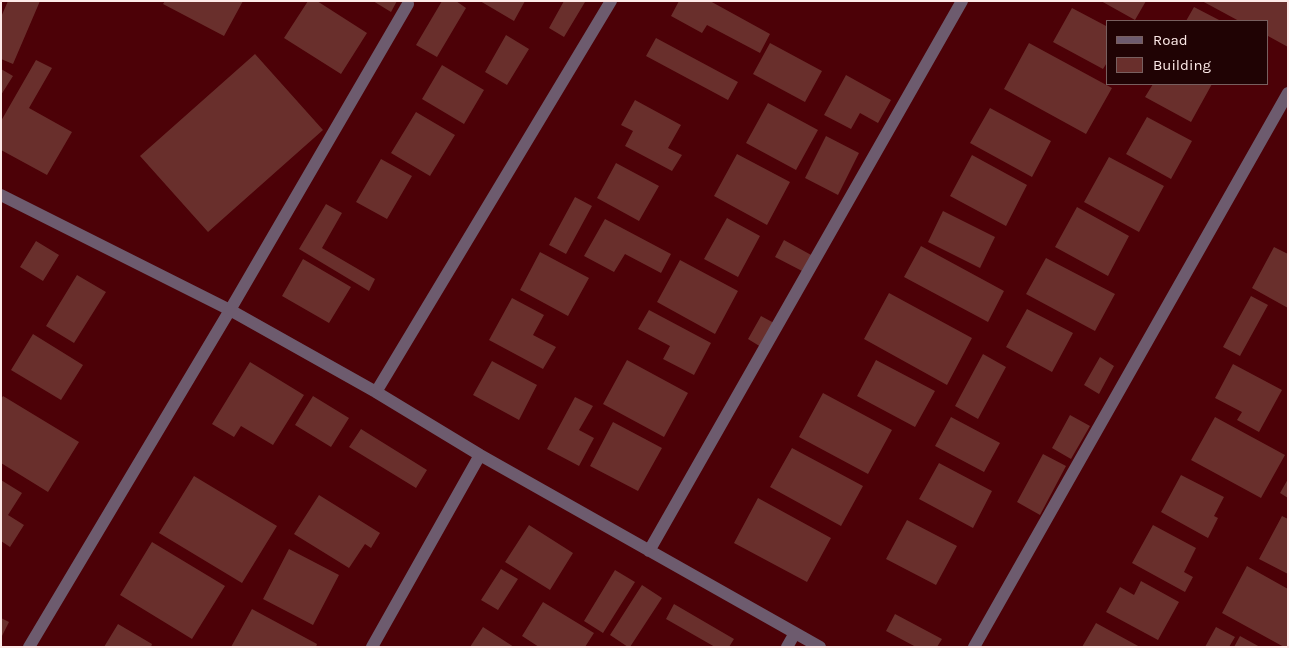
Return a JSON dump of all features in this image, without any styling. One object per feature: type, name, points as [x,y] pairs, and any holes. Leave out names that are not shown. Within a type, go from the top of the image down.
[{"type":"street","points":[[376,392],[611,1]]},
{"type":"street","points":[[649,551],[962,1]]},
{"type":"street","points":[[29,647],[230,310],[408,4]]},
{"type":"street","points":[[974,647],[1288,93]]},
{"type":"street","points":[[1,195],[230,310],[376,392],[480,455],[820,647]]},
{"type":"street","points":[[372,647],[480,455]]},
{"type":"street","points":[[787,647],[795,633]]},
{"type":"building","points":[[8,1],[40,1],[13,64],[1,59],[1,17]]},
{"type":"building","points":[[165,1],[243,1],[224,36],[163,4]]},
{"type":"building","points":[[308,1],[317,1],[367,33],[341,74],[284,38]]},
{"type":"building","points":[[373,1],[397,1],[391,12]]},
{"type":"building","points":[[442,1],[456,1],[466,8],[437,57],[416,45]]},
{"type":"building","points":[[480,1],[525,1],[514,21]]},
{"type":"building","points":[[564,1],[585,2],[564,37],[549,28]]},
{"type":"building","points":[[679,1],[710,1],[770,34],[760,53],[707,25],[702,33],[671,16]]},
{"type":"building","points":[[1101,1],[1146,1],[1135,20]]},
{"type":"building","points":[[1202,1],[1288,1],[1288,47],[1269,37],[1269,20],[1237,20]]},
{"type":"building","points":[[1194,7],[1219,20],[1187,20]]},
{"type":"building","points":[[1072,8],[1106,26],[1106,64],[1103,69],[1053,42]]},
{"type":"building","points":[[506,35],[529,49],[507,85],[485,72]]},
{"type":"building","points":[[656,38],[738,82],[728,100],[646,56]]},
{"type":"building","points":[[770,43],[822,71],[805,102],[753,74]]},
{"type":"building","points":[[1029,43],[1112,88],[1086,134],[1004,89]]},
{"type":"building","points":[[255,54],[323,130],[208,232],[140,156]]},
{"type":"building","points":[[36,60],[52,68],[29,108],[72,132],[47,175],[1,150],[1,121]]},
{"type":"building","points":[[442,65],[484,90],[464,124],[422,99]]},
{"type":"building","points":[[1,69],[13,76],[1,95]]},
{"type":"building","points":[[846,75],[891,100],[878,123],[860,113],[851,129],[824,115]]},
{"type":"building","points":[[1152,85],[1211,85],[1191,122],[1145,97]]},
{"type":"building","points":[[635,100],[681,125],[668,148],[682,155],[672,171],[625,146],[633,131],[621,125]]},
{"type":"building","points":[[768,103],[818,130],[796,170],[746,143]]},
{"type":"building","points":[[990,108],[1051,141],[1032,177],[970,143]]},
{"type":"building","points":[[416,112],[455,135],[430,176],[391,153]]},
{"type":"building","points":[[1147,117],[1192,141],[1171,179],[1126,154]]},
{"type":"building","points":[[826,136],[859,153],[838,195],[805,178]]},
{"type":"building","points":[[737,154],[790,182],[767,225],[714,196]]},
{"type":"building","points":[[972,155],[1027,185],[1006,226],[950,196]]},
{"type":"building","points":[[1109,157],[1164,186],[1139,232],[1084,202]]},
{"type":"building","points":[[381,159],[412,176],[387,219],[356,202]]},
{"type":"building","points":[[616,163],[659,186],[639,221],[597,198]]},
{"type":"building","points":[[575,197],[592,206],[566,254],[549,245]]},
{"type":"building","points":[[326,204],[342,213],[322,248],[375,279],[369,291],[299,249]]},
{"type":"building","points":[[1077,207],[1129,236],[1108,276],[1055,247]]},
{"type":"building","points":[[943,211],[995,237],[980,268],[928,242]]},
{"type":"building","points":[[727,218],[760,236],[738,277],[704,259]]},
{"type":"building","points":[[605,219],[671,254],[661,273],[625,254],[614,272],[584,256]]},
{"type":"building","points":[[784,240],[813,256],[804,272],[775,257]]},
{"type":"building","points":[[36,241],[59,255],[43,281],[20,267]]},
{"type":"building","points":[[921,246],[1004,291],[988,322],[904,277]]},
{"type":"building","points":[[1274,247],[1288,254],[1288,308],[1252,288]]},
{"type":"building","points":[[540,252],[589,278],[568,316],[520,290]]},
{"type":"building","points":[[1046,258],[1115,294],[1095,331],[1026,294]]},
{"type":"building","points":[[303,259],[351,287],[329,323],[282,296]]},
{"type":"building","points":[[680,260],[738,291],[715,334],[657,302]]},
{"type":"building","points":[[77,275],[106,292],[74,343],[46,326]]},
{"type":"building","points":[[889,293],[972,338],[947,385],[864,339]]},
{"type":"building","points":[[1251,296],[1268,305],[1240,356],[1223,347]]},
{"type":"building","points":[[512,298],[544,315],[533,335],[556,347],[543,369],[489,340]]},
{"type":"building","points":[[1027,309],[1073,333],[1052,372],[1006,347]]},
{"type":"building","points":[[649,310],[711,343],[694,375],[663,359],[670,346],[638,329]]},
{"type":"building","points":[[761,316],[774,323],[761,347],[748,339]]},
{"type":"building","points":[[33,334],[83,365],[61,400],[11,370]]},
{"type":"building","points":[[983,354],[1006,367],[978,419],[955,406]]},
{"type":"building","points":[[1100,357],[1114,366],[1099,394],[1084,385]]},
{"type":"building","points":[[627,360],[688,393],[664,437],[603,404]]},
{"type":"building","points":[[876,360],[935,391],[915,427],[857,396]]},
{"type":"building","points":[[492,361],[537,385],[519,420],[473,395]]},
{"type":"building","points":[[250,362],[304,395],[273,445],[241,426],[234,437],[212,424]]},
{"type":"building","points":[[1233,364],[1282,390],[1259,432],[1237,420],[1242,412],[1215,398]]},
{"type":"building","points":[[823,393],[892,430],[868,474],[799,437]]},
{"type":"building","points":[[3,396],[79,442],[48,492],[1,463],[1,399]]},
{"type":"building","points":[[313,396],[349,418],[331,447],[295,425]]},
{"type":"building","points":[[575,397],[593,406],[579,430],[594,438],[579,466],[547,449]]},
{"type":"building","points":[[1070,415],[1090,426],[1071,459],[1052,448]]},
{"type":"building","points":[[951,417],[1000,443],[984,472],[935,446]]},
{"type":"building","points":[[1215,417],[1285,455],[1261,498],[1191,460]]},
{"type":"building","points":[[613,422],[662,448],[638,491],[590,466]]},
{"type":"building","points":[[361,429],[427,470],[416,488],[349,447]]},
{"type":"building","points":[[792,448],[863,486],[841,526],[770,487]]},
{"type":"building","points":[[1043,454],[1066,466],[1040,515],[1017,502]]},
{"type":"building","points":[[939,463],[992,491],[973,528],[919,499]]},
{"type":"building","points":[[1181,475],[1224,497],[1214,516],[1218,518],[1208,538],[1161,512]]},
{"type":"building","points":[[194,476],[277,526],[242,583],[159,533]]},
{"type":"building","points":[[1288,479],[1288,498],[1280,493]]},
{"type":"building","points":[[1,480],[22,493],[8,515],[24,525],[10,547],[1,541]]},
{"type":"building","points":[[319,495],[380,533],[371,548],[365,544],[349,568],[294,534]]},
{"type":"building","points":[[758,498],[831,538],[807,582],[734,543]]},
{"type":"building","points":[[1282,516],[1288,519],[1288,574],[1259,559]]},
{"type":"building","points":[[907,520],[957,546],[936,585],[886,559]]},
{"type":"building","points":[[529,525],[573,553],[550,590],[505,562]]},
{"type":"building","points":[[1153,525],[1196,548],[1184,572],[1193,577],[1185,592],[1132,563]]},
{"type":"building","points":[[152,542],[225,586],[192,639],[120,595]]},
{"type":"building","points":[[289,549],[339,575],[313,625],[263,599]]},
{"type":"building","points":[[1247,566],[1288,589],[1288,647],[1284,647],[1222,613]]},
{"type":"building","points":[[501,569],[518,579],[498,610],[481,600]]},
{"type":"building","points":[[615,570],[635,582],[603,633],[584,621]]},
{"type":"building","points":[[1141,581],[1179,602],[1158,640],[1106,612],[1120,587],[1134,595]]},
{"type":"building","points":[[642,585],[662,598],[630,647],[628,647],[610,635]]},
{"type":"building","points":[[543,602],[594,633],[585,647],[539,647],[522,636]]},
{"type":"building","points":[[674,604],[734,639],[729,647],[715,647],[666,619]]},
{"type":"building","points":[[252,609],[317,644],[316,647],[231,647]]},
{"type":"building","points":[[895,614],[942,639],[937,647],[916,647],[886,631]]},
{"type":"building","points":[[1,618],[9,622],[1,638]]},
{"type":"building","points":[[1096,623],[1140,647],[1082,647]]},
{"type":"building","points":[[118,624],[152,644],[151,647],[104,647]]},
{"type":"building","points":[[483,627],[514,647],[470,647]]},
{"type":"building","points":[[1216,627],[1235,637],[1229,647],[1205,647]]},
{"type":"building","points":[[1240,636],[1260,647],[1234,647]]}]
